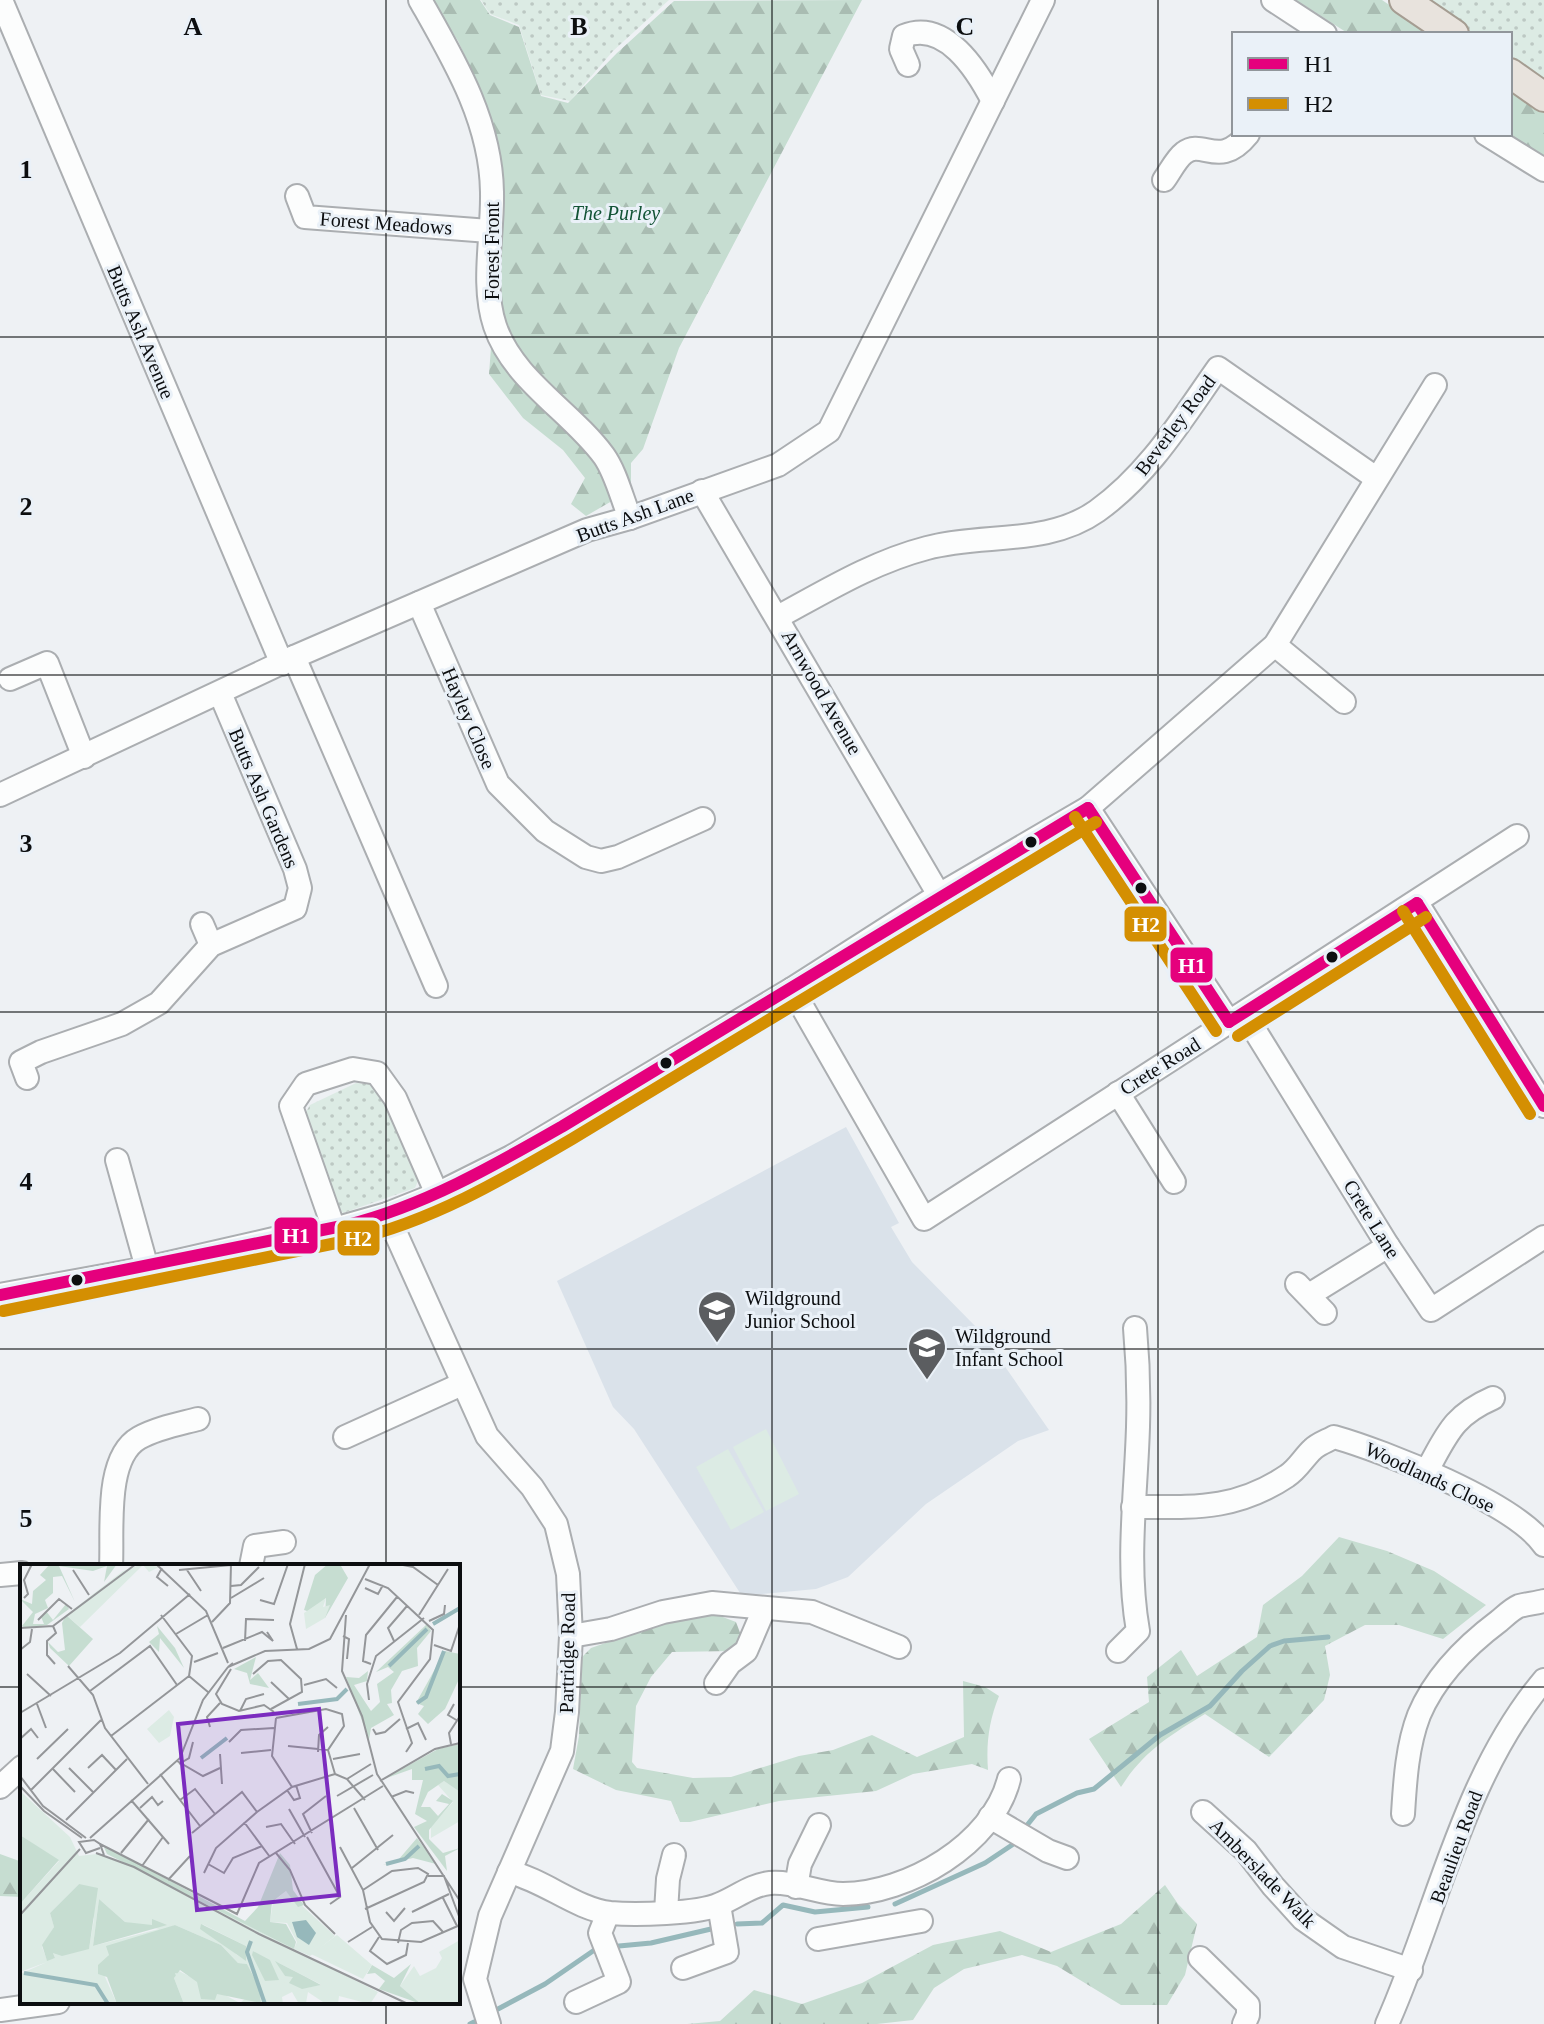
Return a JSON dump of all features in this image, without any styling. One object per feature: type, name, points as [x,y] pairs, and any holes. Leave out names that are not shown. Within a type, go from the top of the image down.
[{"type":"main road","points":[[1404,0],[1451,32]]},
{"type":"main road","points":[[1512,74],[1544,97]]},
{"type":"street","name":"Butts Ash Avenue","points":[[1,0],[288,660],[436,986]]},
{"type":"street","name":"Forest Front","points":[[420,0],[459,67],[479,121],[491,177],[491,308],[495,327],[527,379],[560,407],[606,458],[630,518]]},
{"type":"street","name":"Butts Ash Lane","points":[[0,795],[288,660],[587,530],[630,518],[778,465],[829,431],[1043,0]]},
{"type":"street","points":[[1273,0],[1317,32]]},
{"type":"street","points":[[908,65],[901,49],[904,36],[917,31],[936,36],[957,50],[976,69],[993,101]]},
{"type":"street","points":[[1164,180],[1182,154],[1193,148],[1221,154],[1234,149],[1246,136]]},
{"type":"street","points":[[1489,136],[1544,170]]},
{"type":"street","name":"Forest Meadows","points":[[297,196],[305,217],[489,231]]},
{"type":"street","name":"Beverley Road","points":[[778,617],[875,565],[929,547],[1053,531],[1095,512],[1143,472],[1218,368],[1376,478]]},
{"type":"street","points":[[0,1295],[334,1229],[387,1214],[437,1194],[511,1157],[792,989],[939,895],[1088,808],[1275,645],[1435,385]]},
{"type":"street","name":"Arnwood Avenue","points":[[702,491],[939,895]]},
{"type":"street","name":"Hayley Close","points":[[419,603],[498,784],[545,831],[586,857],[601,861],[618,857],[703,819]]},
{"type":"street","points":[[1275,645],[1344,702]]},
{"type":"street","points":[[10,679],[47,663],[84,757]]},
{"type":"street","name":"Butts Ash Gardens","points":[[27,1078],[21,1062],[122,1024],[159,1003],[211,945],[295,908],[300,888],[295,869],[220,693]]},
{"type":"street","name":"Crete Lane","points":[[1088,808],[1237,1018],[1431,1310],[1544,1237]]},
{"type":"street","name":"Crete Road","points":[[792,989],[924,1219],[1517,836]]},
{"type":"street","points":[[1417,903],[1544,1106]]},
{"type":"street","points":[[202,924],[211,945]]},
{"type":"street","points":[[334,1229],[291,1106],[306,1084],[353,1069],[377,1073],[395,1098],[437,1194]]},
{"type":"street","points":[[1118,1093],[1174,1182]]},
{"type":"street","points":[[117,1160],[147,1268]]},
{"type":"street","name":"Partridge Road","points":[[387,1214],[487,1436],[532,1487],[556,1524],[568,1574],[571,1636],[562,1751],[490,1916],[467,1977]]},
{"type":"street","points":[[1325,1313],[1303,1289],[1388,1246]]},
{"type":"street","points":[[1118,1651],[1138,1631],[1133,1578],[1138,1427],[1135,1328]]},
{"type":"street","points":[[345,1437],[462,1384]]},
{"type":"street","points":[[1426,1472],[1450,1430],[1470,1408],[1493,1398]]},
{"type":"street","points":[[111,1564],[112,1489],[120,1461],[137,1439],[198,1419]]},
{"type":"street","name":"Woodlands Close","points":[[1133,1507],[1197,1508],[1235,1502],[1265,1490],[1292,1473],[1315,1447],[1334,1437],[1366,1446],[1505,1511],[1544,1545]]},
{"type":"street","points":[[251,1564],[255,1546],[284,1542]]},
{"type":"street","points":[[0,1575],[20,1573]]},
{"type":"street","points":[[1403,1814],[1405,1780],[1419,1716],[1435,1687],[1462,1652],[1486,1631],[1518,1607],[1544,1601]]},
{"type":"street","points":[[571,1636],[611,1629],[663,1612],[712,1603],[812,1612],[899,1647]]},
{"type":"street","points":[[716,1683],[730,1663],[746,1651],[764,1609]]},
{"type":"street","name":"Beaulieu Road","points":[[1387,2024],[1411,1970],[1479,1784],[1524,1704],[1544,1680]]},
{"type":"street","points":[[0,1787],[20,1769]]},
{"type":"street","points":[[509,1872],[528,1876],[608,1913],[666,1912],[719,1905],[739,1892],[771,1883],[841,1894],[873,1892],[944,1861],[969,1842],[1005,1796],[1009,1779]]},
{"type":"street","name":"Amberslade Walk","points":[[1203,1812],[1246,1851],[1303,1919],[1343,1947],[1411,1970]]},
{"type":"street","points":[[990,1817],[1048,1851],[1067,1858]]},
{"type":"street","points":[[796,1887],[800,1864],[819,1825]]},
{"type":"street","points":[[666,1912],[668,1879],[674,1855]]},
{"type":"street","points":[[818,1939],[916,1922],[896,1918],[883,1908],[873,1892]]},
{"type":"street","points":[[683,1968],[727,1952],[719,1905]]},
{"type":"street","points":[[576,2002],[619,1982],[600,1933],[608,1913]]},
{"type":"street","points":[[1200,1958],[1248,2005],[1244,2024]]},
{"type":"street","points":[[467,1977],[489,2024]]},
{"type":"street","points":[[0,2010],[44,2004]]},
{"type":"shaded area","points":[[481,0],[669,0],[613,51],[570,101],[541,95],[519,25],[490,14]]},
{"type":"shaded area","points":[[1414,0],[1544,0],[1544,91],[1512,68],[1512,32],[1460,32]]},
{"type":"shaded area","points":[[356,1083],[370,1084],[382,1093],[418,1172],[418,1181],[415,1188],[343,1213],[332,1200],[302,1119],[310,1105]]},
{"type":"shaded area","name":"Wildground Junior School","points":[[846,1127],[899,1223],[891,1227],[912,1262],[981,1332],[1049,1430],[1018,1441],[926,1504],[848,1577],[816,1589],[742,1596],[634,1429],[613,1407],[557,1281]]},
{"type":"shaded area","points":[[766,1429],[799,1494],[766,1511],[733,1447]]},
{"type":"shaded area","points":[[728,1449],[764,1512],[731,1530],[696,1467]]},
{"type":"green space","name":"The Purley","points":[[432,0],[480,0],[490,15],[519,27],[541,96],[568,103],[674,1],[862,0],[679,348],[643,449],[631,463],[631,490],[586,516],[571,504],[585,478],[563,450],[523,418],[489,374],[496,281],[497,161],[486,102],[458,41]]},
{"type":"green space","points":[[1296,0],[1382,0],[1429,32],[1346,32]]},
{"type":"green space","points":[[1512,89],[1544,111],[1544,157],[1511,136]]},
{"type":"green space","points":[[1339,1537],[1387,1551],[1434,1571],[1486,1605],[1443,1639],[1399,1625],[1365,1625],[1325,1646],[1330,1675],[1324,1700],[1269,1757],[1205,1714],[1158,1745],[1121,1787],[1089,1739],[1149,1702],[1147,1677],[1181,1650],[1197,1676],[1257,1637],[1263,1605],[1302,1576]]},
{"type":"green space","points":[[712,1613],[736,1622],[742,1638],[732,1651],[672,1652],[651,1677],[636,1706],[632,1762],[637,1768],[693,1778],[731,1777],[799,1756],[833,1750],[872,1735],[917,1757],[964,1737],[963,1681],[985,1687],[999,1696],[989,1732],[988,1770],[972,1764],[913,1774],[876,1791],[779,1801],[680,1822],[671,1801],[616,1790],[573,1769],[579,1736],[582,1657],[591,1648],[688,1614]]},
{"type":"green space","points":[[0,1854],[20,1861],[20,1897],[0,1896]]},
{"type":"green space","points":[[1165,1885],[1197,1924],[1185,1975],[1167,2005],[1121,2005],[1057,1966],[1022,1955],[964,1969],[934,1988],[913,2020],[877,2024],[687,2024],[720,2021],[754,1990],[802,2004],[862,1983],[933,1945],[1000,1931],[1051,1952],[1121,1924]]},
{"type":"waterway","points":[[1028,1824],[1036,1814],[1077,1793],[1094,1789],[1160,1735],[1210,1706],[1270,1646],[1284,1641],[1328,1637]]},
{"type":"waterway","points":[[895,1904],[985,1863],[1012,1845]]},
{"type":"waterway","points":[[737,1924],[762,1923],[783,1905],[815,1912],[868,1907]]},
{"type":"waterway","points":[[619,1946],[651,1943],[711,1929]]},
{"type":"waterway","points":[[498,2009],[545,1984],[593,1951]]},
{"type":"waterway","points":[[470,2024],[474,2022]]},
{"type":"transit line","name":"H1","points":[[1088,808],[1229,1022]]},
{"type":"transit line","name":"H1","points":[[0,1295],[347,1225],[431,1196],[563,1126],[1088,808]]},
{"type":"transit line","name":"H2","points":[[1075,817],[1216,1031]]},
{"type":"transit line","name":"H2","points":[[3,1311],[351,1240],[437,1211],[572,1139],[1096,822]]},
{"type":"transit line","name":"H1","points":[[1417,903],[1544,1106]]},
{"type":"transit line","name":"H1","points":[[1229,1022],[1417,903]]},
{"type":"transit line","name":"H2","points":[[1403,911],[1530,1114]]},
{"type":"transit line","name":"H2","points":[[1238,1036],[1426,917]]},
{"type":"place","name":"Wildground Junior School","points":[[717,1344]]},
{"type":"place","name":"Wildground Infant School","points":[[927,1381]]}]
